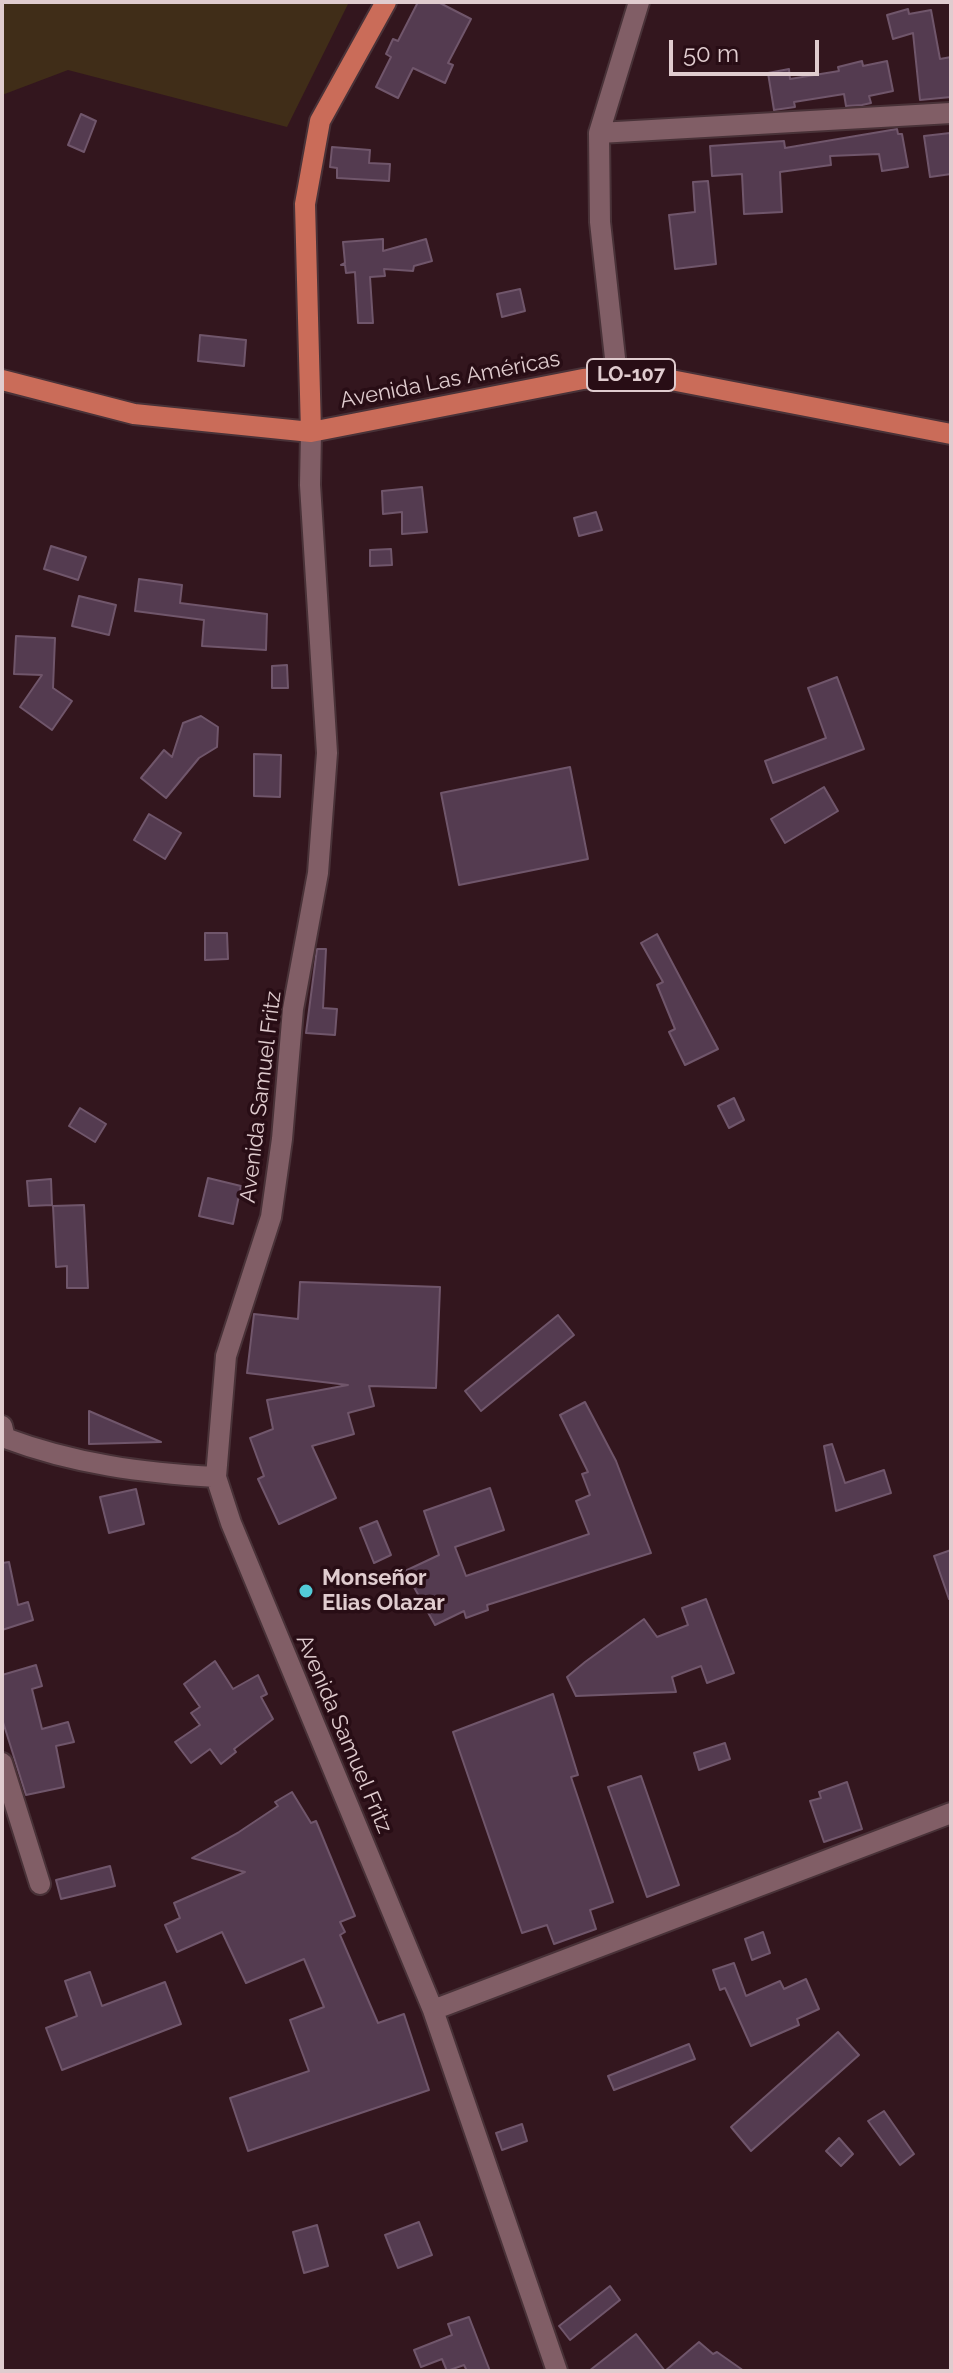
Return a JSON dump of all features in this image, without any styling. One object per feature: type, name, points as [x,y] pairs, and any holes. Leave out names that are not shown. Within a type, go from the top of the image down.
[{"type":"main road","points":[[311,432],[305,204],[320,121],[386,2]]},
{"type":"main road","name":"Avenida Las Américas","points":[[4,381],[134,414],[311,432],[583,379],[640,374],[689,381],[827,413],[951,434]]},
{"type":"street","points":[[617,376],[600,222],[599,133],[639,2]]},
{"type":"street","points":[[599,133],[951,113]]},
{"type":"street","name":"Avenida Samuel Fritz","points":[[311,432],[310,485],[327,753],[318,873],[293,1009],[282,1139],[271,1217],[226,1356],[216,1477],[231,1523],[433,2010],[557,2371]]},
{"type":"street","points":[[3,1435],[56,1457],[145,1473],[216,1477]]},
{"type":"street","points":[[2,1763],[40,1884]]},
{"type":"street","points":[[433,2010],[951,1813]]},
{"type":"shaded area","points":[[2,2],[349,2],[287,127],[68,70],[2,95]]},
{"type":"building","points":[[418,2],[438,2],[471,19],[448,63],[453,65],[445,83],[413,68],[398,98],[376,87],[391,57],[386,54],[393,39],[398,41]]},
{"type":"building","points":[[908,9],[909,14],[931,10],[940,59],[951,57],[951,97],[920,100],[913,33],[893,39],[887,15]]},
{"type":"building","points":[[862,61],[863,66],[887,61],[893,91],[869,96],[871,103],[862,105],[846,106],[844,94],[794,102],[795,107],[774,110],[768,73],[789,69],[790,79],[839,71],[838,67]]},
{"type":"building","points":[[81,114],[96,121],[84,152],[68,145]]},
{"type":"building","points":[[897,129],[898,134],[902,134],[908,167],[882,171],[879,154],[830,156],[831,165],[780,172],[782,212],[744,214],[742,174],[712,176],[710,146],[784,141],[785,148]]},
{"type":"building","points":[[950,133],[951,174],[930,177],[924,136]]},
{"type":"building","points":[[332,147],[370,150],[369,163],[390,164],[389,181],[337,178],[337,168],[330,167]]},
{"type":"building","points":[[708,181],[716,264],[675,269],[669,215],[695,212],[693,182]]},
{"type":"building","points":[[383,239],[383,251],[426,239],[432,261],[414,266],[413,271],[384,269],[385,276],[370,277],[373,323],[358,323],[355,272],[346,273],[345,265],[341,265],[345,263],[343,242]]},
{"type":"building","points":[[520,289],[525,311],[502,317],[497,294]]},
{"type":"building","points":[[200,335],[246,340],[244,366],[198,361]]},
{"type":"building","points":[[422,487],[427,532],[402,534],[402,512],[383,514],[382,491]]},
{"type":"building","points":[[596,512],[602,530],[579,536],[574,518]]},
{"type":"building","points":[[51,546],[86,557],[78,580],[44,569]]},
{"type":"building","points":[[391,549],[392,565],[370,566],[370,550]]},
{"type":"building","points":[[139,579],[182,585],[180,603],[267,614],[266,650],[202,646],[204,620],[135,611]]},
{"type":"building","points":[[79,596],[116,605],[109,635],[72,626]]},
{"type":"building","points":[[16,636],[55,638],[53,688],[72,701],[52,730],[20,707],[42,675],[14,674]]},
{"type":"building","points":[[287,665],[288,688],[272,688],[272,666]]},
{"type":"building","points":[[837,677],[864,749],[773,783],[765,761],[826,738],[808,688]]},
{"type":"building","points":[[201,716],[218,727],[217,747],[199,758],[166,798],[141,778],[164,750],[172,757],[183,723]]},
{"type":"building","points":[[254,754],[281,755],[280,797],[254,796]]},
{"type":"building","points":[[570,767],[588,859],[459,885],[441,793]]},
{"type":"building","points":[[824,787],[838,811],[785,843],[771,819]]},
{"type":"building","points":[[149,814],[181,833],[165,859],[134,840]]},
{"type":"building","points":[[205,933],[227,933],[228,959],[205,960]]},
{"type":"building","points":[[657,934],[718,1049],[685,1065],[669,1032],[675,1029],[657,985],[663,982],[641,943]]},
{"type":"building","points":[[317,949],[326,949],[323,1008],[337,1009],[335,1035],[306,1033]]},
{"type":"building","points":[[734,1098],[744,1120],[729,1128],[718,1106]]},
{"type":"building","points":[[80,1108],[106,1124],[95,1142],[69,1126]]},
{"type":"building","points":[[208,1178],[241,1186],[233,1224],[199,1216]]},
{"type":"building","points":[[51,1179],[52,1205],[29,1206],[27,1181]]},
{"type":"building","points":[[84,1205],[88,1288],[67,1288],[67,1266],[56,1267],[53,1206]]},
{"type":"building","points":[[300,1282],[440,1287],[436,1388],[369,1386],[374,1406],[348,1413],[354,1434],[312,1446],[336,1498],[279,1524],[258,1479],[264,1476],[250,1438],[273,1429],[267,1400],[348,1385],[247,1373],[254,1314],[298,1319]]},
{"type":"building","points":[[558,1315],[574,1335],[481,1411],[465,1391]]},
{"type":"building","points":[[585,1402],[616,1461],[651,1553],[487,1605],[488,1610],[466,1618],[464,1611],[435,1625],[405,1571],[439,1555],[424,1511],[490,1488],[504,1530],[455,1547],[466,1576],[589,1534],[576,1501],[590,1495],[582,1474],[588,1472],[560,1415]]},
{"type":"building","points":[[89,1411],[161,1442],[89,1444]]},
{"type":"building","points":[[832,1444],[845,1483],[884,1470],[891,1493],[836,1511],[824,1446]]},
{"type":"building","points":[[136,1489],[144,1524],[109,1533],[100,1497]]},
{"type":"building","points":[[377,1521],[391,1555],[374,1563],[360,1528]]},
{"type":"building","points":[[951,1550],[951,1598],[949,1599],[934,1556]]},
{"type":"building","points":[[9,1562],[18,1605],[28,1602],[33,1620],[2,1630],[2,1563]]},
{"type":"building","points":[[706,1599],[734,1673],[707,1683],[701,1666],[672,1677],[676,1692],[576,1696],[567,1677],[585,1662],[644,1619],[657,1637],[688,1625],[682,1608]]},
{"type":"building","points":[[215,1661],[233,1689],[258,1675],[267,1694],[261,1697],[273,1719],[234,1749],[236,1752],[221,1764],[210,1749],[191,1763],[175,1742],[200,1725],[191,1713],[200,1707],[184,1684]]},
{"type":"building","points":[[36,1665],[42,1686],[32,1689],[42,1729],[68,1722],[74,1742],[56,1746],[64,1787],[26,1795],[2,1719],[2,1675]]},
{"type":"building","points":[[553,1694],[578,1775],[571,1777],[613,1902],[590,1910],[596,1929],[554,1944],[547,1925],[522,1933],[453,1732]]},
{"type":"building","points":[[725,1743],[730,1759],[699,1770],[694,1753]]},
{"type":"building","points":[[641,1776],[679,1885],[647,1897],[608,1787]]},
{"type":"building","points":[[847,1782],[862,1829],[824,1842],[810,1801],[821,1798],[819,1792]]},
{"type":"building","points":[[292,1792],[311,1823],[316,1821],[355,1916],[340,1922],[345,1932],[340,1935],[378,2023],[404,2014],[429,2090],[248,2151],[230,2098],[309,2071],[290,2020],[324,2007],[304,1959],[246,1983],[222,1932],[177,1952],[165,1925],[180,1918],[174,1903],[245,1872],[192,1858],[239,1832],[278,1806],[275,1802]]},
{"type":"building","points":[[110,1866],[115,1886],[61,1899],[56,1880]]},
{"type":"building","points":[[763,1932],[770,1953],[752,1960],[745,1939]]},
{"type":"building","points":[[734,1963],[746,1996],[780,1981],[784,1989],[806,1979],[819,2009],[797,2019],[799,2025],[751,2046],[725,1988],[720,1990],[713,1970]]},
{"type":"building","points":[[90,1972],[102,2006],[165,1982],[181,2024],[62,2070],[46,2028],[77,2016],[65,1981]]},
{"type":"building","points":[[838,2032],[859,2055],[751,2151],[731,2127]]},
{"type":"building","points":[[689,2044],[695,2059],[614,2090],[608,2076]]},
{"type":"building","points":[[884,2111],[914,2154],[900,2165],[868,2121]]},
{"type":"building","points":[[522,2124],[527,2141],[502,2150],[496,2133]]},
{"type":"building","points":[[839,2138],[853,2154],[841,2166],[826,2151]]},
{"type":"building","points":[[419,2222],[432,2255],[398,2268],[385,2235]]},
{"type":"building","points":[[317,2225],[328,2266],[304,2273],[293,2232]]},
{"type":"building","points":[[610,2286],[620,2300],[570,2340],[559,2326]]},
{"type":"building","points":[[469,2317],[490,2371],[467,2371],[464,2365],[447,2371],[442,2359],[421,2367],[414,2350],[452,2335],[448,2324]]},
{"type":"building","points":[[636,2334],[665,2371],[589,2371]]},
{"type":"building","points":[[699,2342],[713,2354],[717,2352],[744,2371],[665,2371]]},
{"type":"place","name":"Monseñor Elias Olazar","points":[[306,1591]]}]
